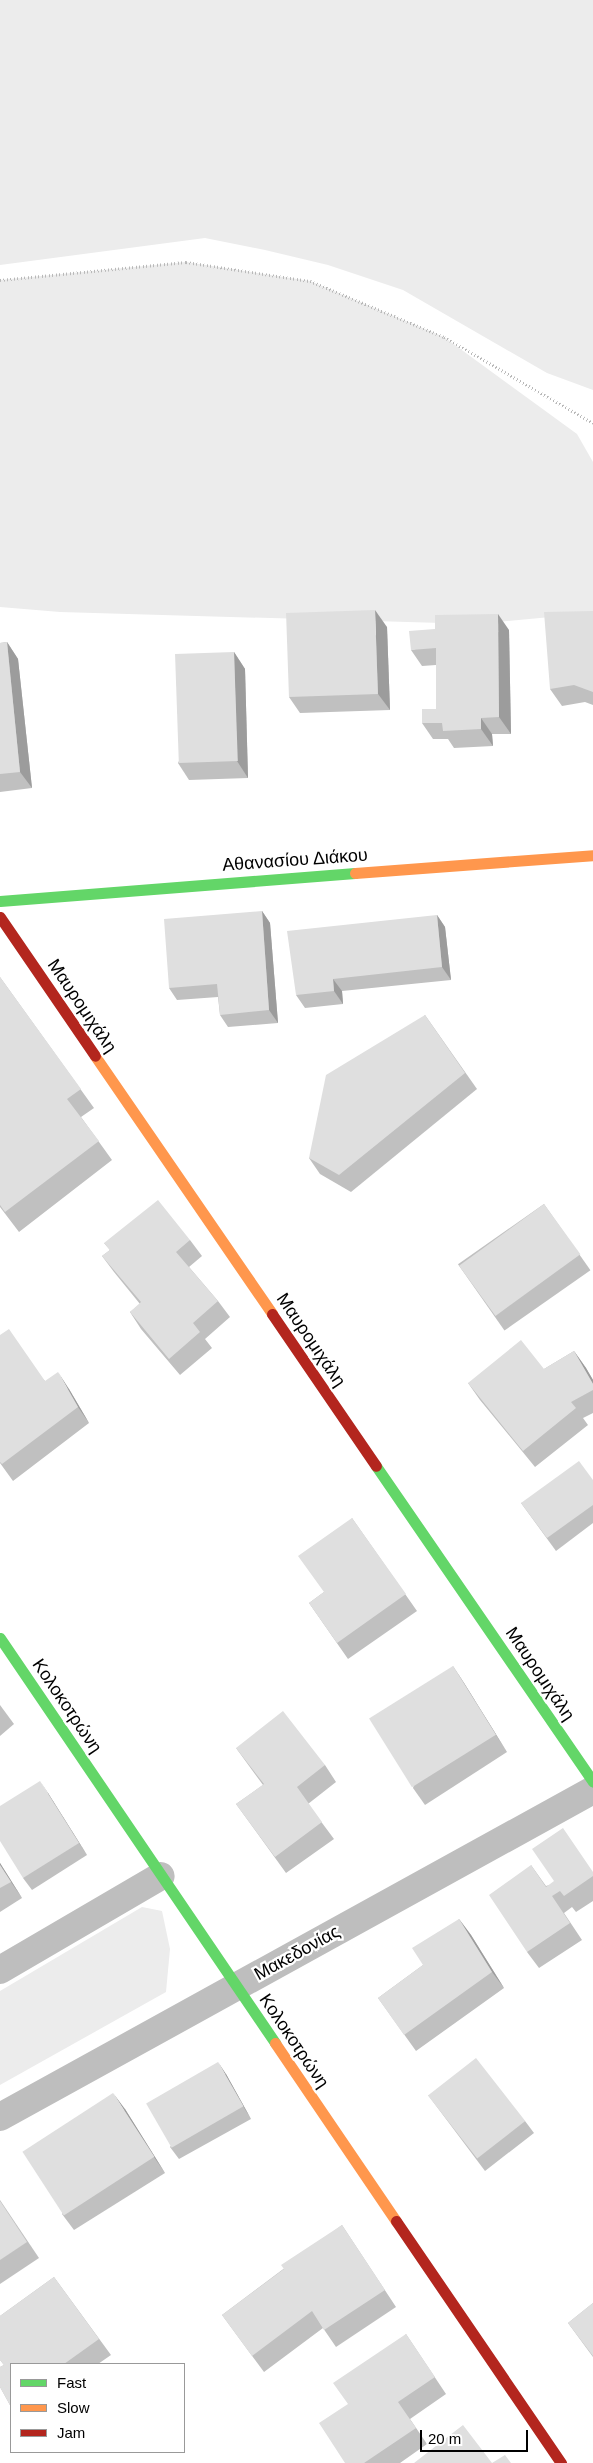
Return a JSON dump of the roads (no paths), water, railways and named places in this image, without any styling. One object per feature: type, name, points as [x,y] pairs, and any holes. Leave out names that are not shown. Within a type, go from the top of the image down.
[{"type":"street","name":"Αθανασίου Διάκου","points":[[0,901],[593,855]]},
{"type":"street","name":"Μαυρομιχάλη","points":[[0,917],[593,1782]]},
{"type":"street","name":"Κολοκοτρώνη","points":[[0,1638],[561,2463]]},
{"type":"street","name":"Μακεδονίας","points":[[0,2117],[593,1790]]},
{"type":"street","points":[[0,1970],[161,1876]]}]
